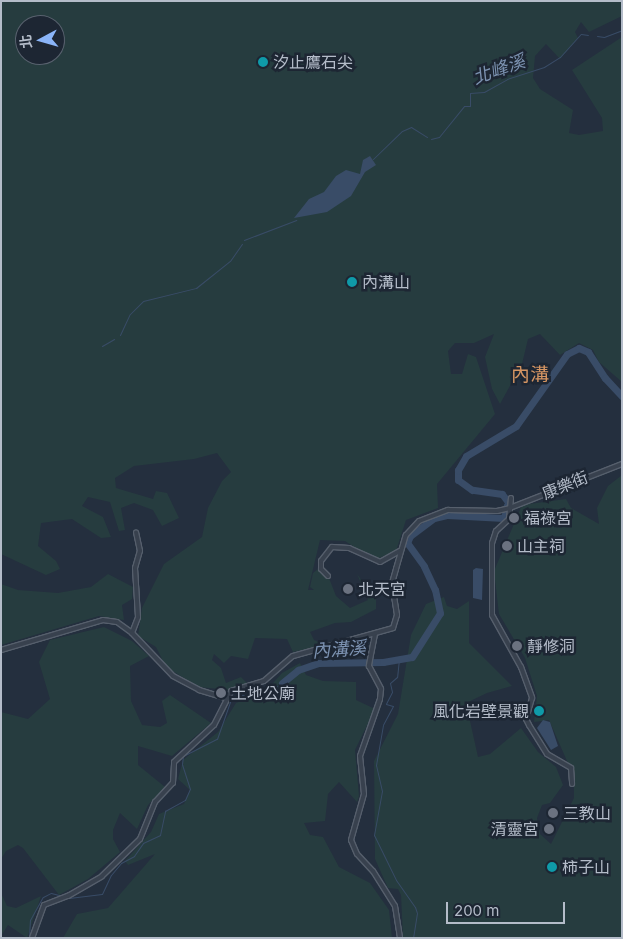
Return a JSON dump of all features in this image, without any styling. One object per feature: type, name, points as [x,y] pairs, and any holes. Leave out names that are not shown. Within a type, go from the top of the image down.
[{"type":"street","name":"康樂街","points":[[400,551],[413,526],[430,515],[448,510],[503,510],[622,464]]},
{"type":"street","points":[[511,498],[509,519],[496,531],[492,543],[492,615],[521,667],[532,698],[526,719],[547,754],[571,768],[572,784]]},
{"type":"street","points":[[132,633],[138,617],[136,568],[140,551],[136,532]]},
{"type":"street","points":[[328,576],[321,569],[321,561],[332,547],[349,548],[380,562],[400,551]]},
{"type":"street","points":[[32,938],[44,905],[68,896],[102,876],[140,839],[154,802],[173,782],[174,762],[179,754],[214,725],[225,698],[231,691],[264,680],[282,662],[306,651],[339,645],[365,634],[385,632],[396,622],[392,583],[400,551]]},
{"type":"street","points":[[1,650],[103,620],[117,622],[132,633],[173,676],[199,690],[225,698]]},
{"type":"street","points":[[375,634],[370,666],[381,689],[380,699],[360,756],[364,794],[350,840],[357,854],[373,871],[395,906],[400,938]]},
{"type":"green space","points":[[1,1],[622,1],[622,16],[589,32],[581,22],[575,32],[578,38],[560,59],[546,44],[535,56],[533,78],[540,89],[573,110],[569,133],[579,135],[603,131],[602,118],[572,70],[622,37],[622,382],[599,362],[593,350],[579,343],[560,355],[540,334],[528,339],[522,364],[500,404],[492,389],[485,357],[494,334],[474,343],[455,343],[448,351],[451,374],[462,374],[468,354],[476,357],[495,414],[437,484],[438,508],[406,520],[396,551],[374,560],[345,541],[320,540],[308,590],[314,590],[310,587],[313,573],[318,569],[329,578],[336,596],[350,608],[368,600],[357,574],[376,600],[376,609],[351,622],[335,623],[310,632],[314,640],[325,645],[293,652],[287,639],[255,638],[248,659],[231,656],[224,663],[214,654],[212,660],[221,668],[226,683],[241,677],[248,684],[229,690],[199,687],[166,667],[156,647],[138,636],[142,608],[164,564],[202,537],[208,508],[222,481],[231,472],[217,453],[194,459],[134,466],[115,478],[116,488],[153,499],[156,491],[167,493],[179,518],[162,526],[153,510],[134,503],[121,508],[125,530],[119,531],[110,502],[88,497],[82,506],[103,517],[111,537],[101,538],[72,519],[41,523],[38,546],[56,561],[60,569],[46,575],[1,554]]},
{"type":"green space","points":[[622,475],[622,938],[403,938],[401,895],[398,889],[388,888],[375,859],[374,761],[398,714],[411,635],[426,604],[444,597],[447,606],[457,609],[469,601],[469,643],[512,686],[487,693],[466,703],[478,757],[490,754],[521,728],[538,752],[556,767],[563,785],[550,803],[542,805],[537,818],[540,834],[551,844],[574,798],[574,777],[549,720],[534,722],[537,696],[525,658],[499,614],[494,571],[522,505],[566,499],[571,508],[599,524],[597,508],[608,486]]},
{"type":"green space","points":[[108,574],[133,587],[132,599],[122,605],[124,620],[99,616],[1,645],[1,584],[18,590],[58,593],[91,587]]},
{"type":"green space","points":[[104,627],[132,641],[149,656],[130,666],[131,701],[142,725],[160,727],[167,723],[162,701],[170,695],[211,723],[172,756],[138,746],[138,765],[165,787],[148,805],[137,829],[120,813],[113,830],[113,839],[120,852],[88,879],[59,895],[23,848],[18,845],[6,851],[1,859],[1,712],[28,719],[50,699],[39,662],[50,640]]},
{"type":"green space","points":[[300,663],[306,675],[323,681],[356,682],[356,700],[375,709],[355,750],[359,796],[357,802],[339,782],[328,794],[325,821],[304,823],[310,835],[323,837],[339,867],[370,883],[389,910],[392,938],[63,938],[77,914],[108,908],[155,854],[128,865],[125,861],[151,832],[159,814],[184,804],[190,790],[178,779],[183,760],[218,732],[236,703],[266,691],[282,673]]},
{"type":"green space","points":[[1,893],[7,906],[16,908],[41,896],[27,938],[8,925],[1,936]]},
{"type":"water","points":[[370,156],[376,165],[365,172],[351,196],[327,212],[294,218],[309,199],[324,192],[336,176],[346,170],[360,174],[363,160]]},
{"type":"water","points":[[476,568],[483,569],[482,600],[473,598],[473,570]]},
{"type":"water","points":[[543,720],[550,722],[558,746],[551,750],[537,728]]},
{"type":"waterway","name":"北峰溪","points":[[597,36],[604,37],[622,30]]},
{"type":"waterway","name":"北峰溪","points":[[431,139],[439,137],[464,106],[470,106],[470,93],[484,92],[507,79],[544,67],[560,57],[581,34],[588,35]]},
{"type":"waterway","name":"北峰溪","points":[[373,159],[402,131],[411,127],[427,137]]},
{"type":"waterway","points":[[244,240],[296,220]]},
{"type":"waterway","points":[[120,335],[130,314],[143,301],[196,288],[230,261],[242,244]]},
{"type":"waterway","points":[[102,346],[114,339]]},
{"type":"waterway","name":"內溝溪","points":[[508,502],[502,494],[472,490],[458,480],[458,470],[466,456],[516,426],[567,354],[579,348],[588,352],[605,378],[622,396]]},
{"type":"waterway","name":"內溝溪","points":[[282,683],[298,670],[318,663],[383,662],[412,657],[440,613],[435,590],[424,566],[407,543],[410,536],[434,518],[447,515],[504,518],[507,505]]},
{"type":"waterway","points":[[399,659],[397,677],[390,683],[392,692],[386,704],[393,706],[383,725],[376,765],[382,791],[374,835],[396,880],[415,907],[417,913],[413,938]]},
{"type":"waterway","name":"內溝溪","points":[[69,898],[102,894],[111,875],[121,863],[134,856],[143,843],[160,835],[165,811],[185,800],[190,789],[182,764],[183,756],[217,739],[231,699],[242,695],[264,695],[282,683]]},
{"type":"waterway","name":"內溝溪","points":[[29,938],[30,920],[43,897],[51,893],[62,896]]},
{"type":"place","name":"汐止鷹石尖","points":[[263,62]]},
{"type":"place","name":"內溝山","points":[[352,282]]},
{"type":"place","name":"福祿宮","points":[[514,518]]},
{"type":"place","name":"山主祠","points":[[507,546]]},
{"type":"place","name":"北天宮","points":[[348,589]]},
{"type":"place","name":"靜修洞","points":[[517,646]]},
{"type":"place","name":"土地公廟","points":[[221,693]]},
{"type":"place","name":"風化岩壁景觀","points":[[539,711]]},
{"type":"place","name":"三教山","points":[[553,813]]},
{"type":"place","name":"清靈宮","points":[[549,829]]},
{"type":"place","name":"柿子山","points":[[552,867]]},
{"type":"district","name":"內溝","points":[[530,375]]}]
